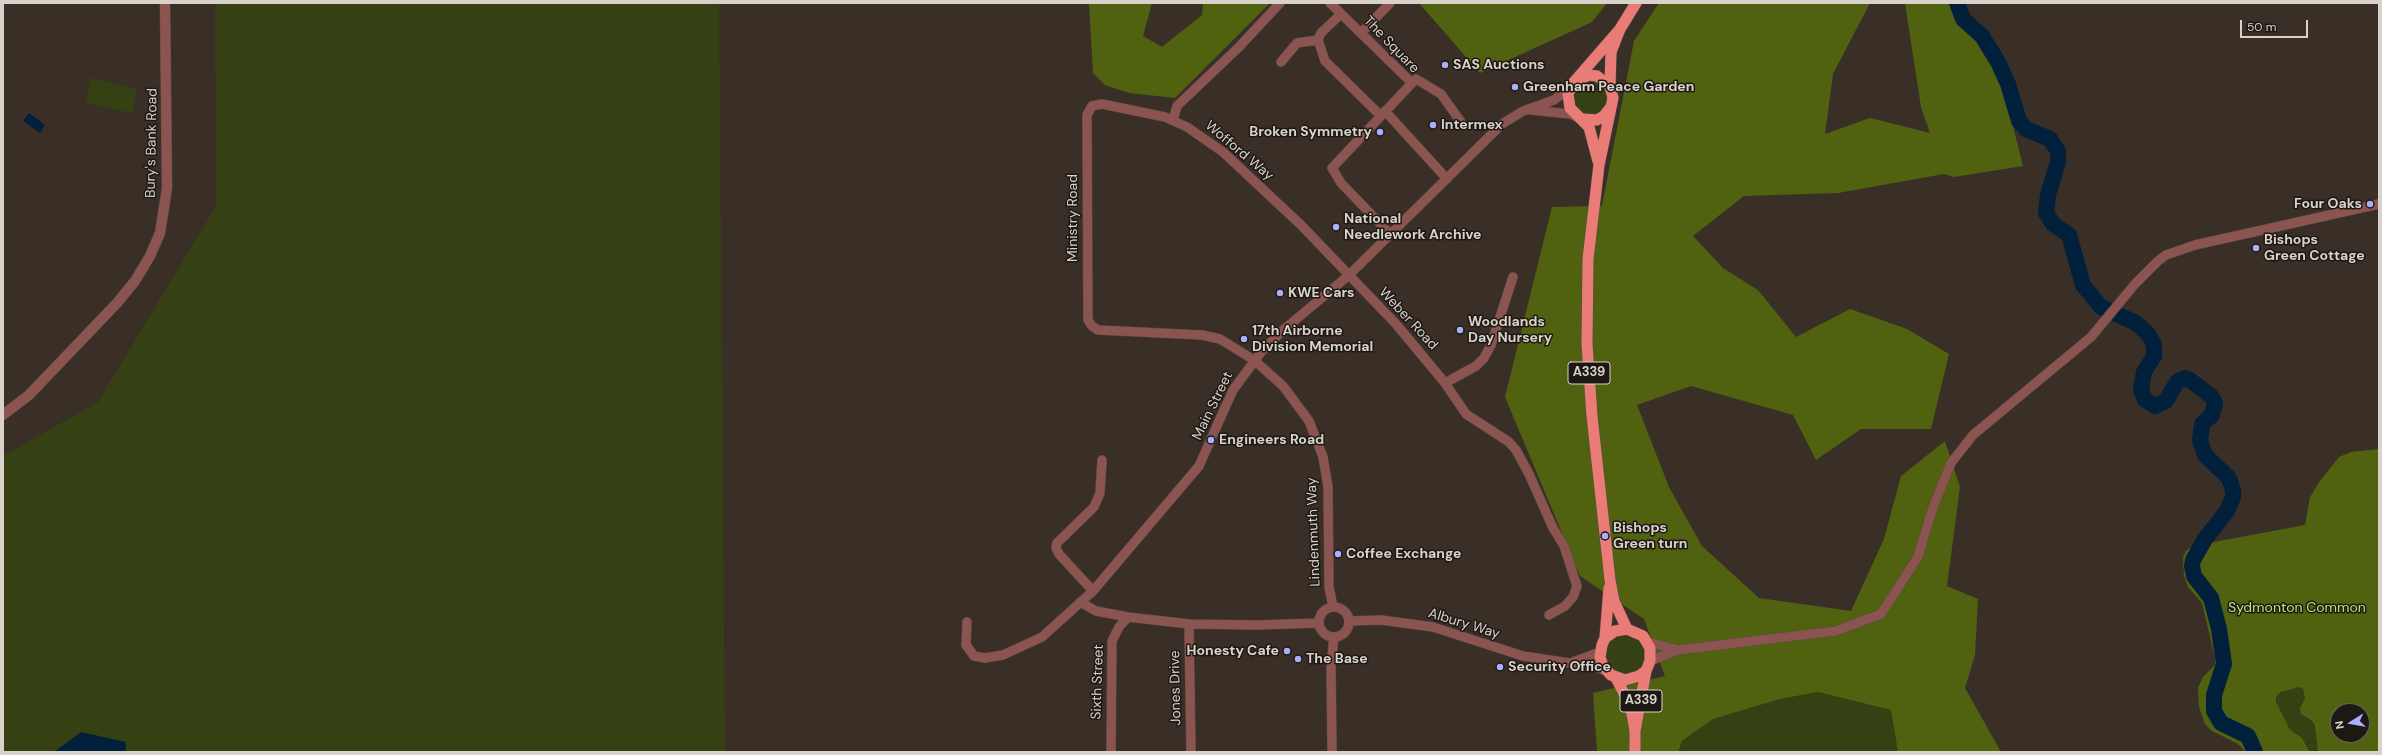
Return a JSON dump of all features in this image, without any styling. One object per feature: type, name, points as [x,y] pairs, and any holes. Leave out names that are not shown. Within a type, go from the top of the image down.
[{"type":"highway","points":[[1620,30],[1572,84],[1568,101],[1570,108],[1582,119],[1597,120],[1604,116],[1612,104],[1612,92],[1610,86],[1611,52],[1620,30],[1636,3]]},
{"type":"highway","points":[[1572,84],[1589,75],[1604,80],[1610,86]]},
{"type":"highway","name":"A339","points":[[1612,104],[1599,165],[1588,259],[1587,344],[1592,416],[1610,580],[1614,601],[1628,629]]},
{"type":"highway","name":"A339","points":[[1582,119],[1593,136],[1599,165]]},
{"type":"highway","name":"A339","points":[[1606,638],[1610,580]]},
{"type":"highway","points":[[1628,629],[1643,636],[1648,642],[1648,666],[1633,679],[1616,678],[1606,671],[1601,662],[1600,652],[1606,638],[1615,631],[1628,629]]},
{"type":"highway","name":"A339","points":[[1635,752],[1635,730],[1648,666]]},
{"type":"highway","name":"A339","points":[[1616,678],[1629,703],[1635,730]]},
{"type":"street","name":"Bury's Bank Road","points":[[3,415],[29,395],[117,303],[135,281],[150,256],[160,233],[167,188],[165,3]]},
{"type":"street","points":[[1172,120],[1177,106],[1238,48],[1280,3]]},
{"type":"street","name":"The Square","points":[[1330,3],[1412,83],[1332,168],[1341,183],[1390,234]]},
{"type":"street","points":[[1362,33],[1390,3]]},
{"type":"street","points":[[1341,14],[1322,33],[1318,40],[1325,61],[1383,114],[1447,179]]},
{"type":"street","points":[[1281,62],[1297,43],[1318,40]]},
{"type":"street","points":[[1412,83],[1416,79],[1441,94],[1461,122]]},
{"type":"street","name":"Main Street","points":[[966,622],[966,645],[974,656],[985,658],[1003,655],[1042,637],[1093,590],[1199,466],[1234,390],[1254,360],[1282,331],[1348,276],[1502,124],[1523,111],[1554,100],[1572,84]]},
{"type":"street","name":"Wofford Way","points":[[1087,115],[1092,106],[1102,104],[1142,111],[1172,120],[1202,136],[1255,180],[1348,276]]},
{"type":"street","points":[[1530,109],[1570,114],[1582,119]]},
{"type":"street","name":"Ministry Road","points":[[1087,115],[1088,320]]},
{"type":"street","points":[[1648,666],[1678,650],[1836,631],[1881,614],[1918,557],[1932,510],[1951,462],[1973,435],[2091,337],[2151,268],[2166,255],[2265,228],[2379,204]]},
{"type":"street","name":"Weber Road","points":[[1348,276],[1396,324],[1445,383],[1466,414],[1509,442],[1516,450],[1553,528],[1564,546],[1577,586],[1573,597],[1565,606],[1549,615]]},
{"type":"street","points":[[1445,383],[1476,366],[1484,358],[1491,345],[1513,277]]},
{"type":"street","name":"Lindenmuth Way","points":[[1088,320],[1092,326],[1098,330],[1202,334],[1220,339],[1254,360],[1278,381],[1298,405],[1319,444],[1328,487],[1329,586],[1333,607]]},
{"type":"street","points":[[1093,590],[1059,554],[1056,548],[1057,543],[1094,507],[1100,493],[1102,460]]},
{"type":"street","points":[[1080,602],[1096,611],[1128,617],[1189,624],[1250,625],[1319,623]]},
{"type":"street","points":[[1333,607],[1346,612],[1349,621],[1343,634],[1334,637],[1322,631],[1319,623],[1322,614],[1333,607]]},
{"type":"street","name":"Sixth Street","points":[[1111,752],[1112,642],[1119,627],[1128,617]]},
{"type":"street","name":"Albury Way","points":[[1349,621],[1381,620],[1433,627],[1523,656],[1596,667],[1606,671]]},
{"type":"street","name":"Jones Drive","points":[[1189,624],[1191,752]]},
{"type":"street","points":[[1332,752],[1331,665],[1334,637]]},
{"type":"street","points":[[1648,642],[1678,650]]},
{"type":"street","name":"Albury Way","points":[[1570,663],[1600,652]]},
{"type":"green space","points":[[215,3],[719,3],[725,752],[3,752],[3,456],[98,402],[216,206]]},
{"type":"green space","points":[[1089,3],[1152,3],[1143,36],[1162,47],[1202,15],[1203,3],[1270,3],[1175,98],[1129,93],[1105,85],[1093,73]]},
{"type":"green space","points":[[1419,3],[1607,3],[1592,22],[1480,73]]},
{"type":"green space","points":[[1659,3],[1870,3],[1833,74],[1825,134],[1870,118],[1930,133],[1921,107],[1905,3],[1949,3],[1997,63],[2023,166],[1954,177],[1944,174],[1838,193],[1744,196],[1693,236],[1723,268],[1758,290],[1796,337],[1850,309],[1907,329],[1949,354],[1931,429],[1861,429],[1816,460],[1793,415],[1691,386],[1637,405],[1669,487],[1702,546],[1759,598],[1851,611],[1884,539],[1901,476],[1945,441],[1960,487],[1947,586],[1978,599],[1975,655],[1965,688],[2001,752],[1898,752],[1891,710],[1818,692],[1780,699],[1713,719],[1682,741],[1678,752],[1597,752],[1593,693],[1665,676],[1644,619],[1580,576],[1505,397],[1552,207],[1602,206],[1634,41]]},
{"type":"green space","points":[[91,78],[137,89],[132,113],[86,103]]},
{"type":"green space","points":[[1588,80],[1594,80],[1598,81],[1605,87],[1608,97],[1607,104],[1601,111],[1594,114],[1588,114],[1584,113],[1577,107],[1574,100],[1574,94],[1575,90],[1581,83]]},
{"type":"green space","name":"Sydmonton Common","points":[[2379,449],[2379,752],[2318,752],[2315,726],[2312,721],[2301,714],[2300,708],[2305,698],[2303,689],[2299,687],[2281,692],[2276,697],[2276,702],[2290,730],[2302,738],[2309,751],[2246,752],[2238,744],[2212,731],[2205,724],[2199,707],[2198,688],[2203,677],[2215,665],[2215,658],[2202,603],[2188,587],[2184,576],[2183,558],[2186,551],[2193,546],[2305,525],[2310,497],[2320,481],[2339,457],[2351,452]]},
{"type":"green space","points":[[1625,635],[1633,637],[1639,641],[1643,647],[1645,655],[1643,663],[1639,669],[1633,673],[1625,675],[1617,673],[1611,669],[1607,663],[1605,655],[1607,647],[1611,641],[1617,637]]},
{"type":"green space","points":[[2299,687],[2303,689],[2305,698],[2300,708],[2306,719],[2312,721],[2315,726],[2318,752],[2308,752],[2307,747],[2290,730],[2278,708],[2276,697],[2287,689]]},
{"type":"green space","points":[[1818,692],[1891,710],[1898,752],[1678,752],[1682,741],[1713,719],[1780,699]]},
{"type":"water","points":[[29,113],[45,125],[40,133],[23,121]]},
{"type":"water","points":[[81,732],[126,742],[126,752],[54,752]]},
{"type":"waterway","points":[[1957,3],[1963,19],[1982,36],[1998,62],[2008,84],[2019,121],[2026,129],[2050,139],[2058,151],[2058,162],[2048,195],[2046,213],[2053,224],[2069,235],[2083,285],[2101,307],[2136,323],[2148,334],[2154,344],[2154,356],[2144,372],[2141,390],[2145,400],[2155,406],[2166,401],[2177,382],[2185,378],[2190,380],[2212,397],[2215,403],[2212,415],[2202,424],[2200,441],[2205,455],[2229,478],[2233,490],[2233,497],[2227,511],[2205,539],[2193,560],[2192,566],[2194,576],[2211,598],[2219,629],[2224,664],[2214,695],[2214,711],[2221,723],[2248,736],[2255,752]]},
{"type":"place","name":"SAS Auctions","points":[[1445,65]]},
{"type":"place","name":"Greenham Peace Garden","points":[[1515,87]]},
{"type":"place","name":"Intermex","points":[[1433,125]]},
{"type":"place","name":"Broken Symmetry","points":[[1380,132]]},
{"type":"place","name":"Four Oaks","points":[[2370,204]]},
{"type":"place","name":"National Needlework Archive","points":[[1336,227]]},
{"type":"place","name":"Bishops Green Cottage","points":[[2256,248]]},
{"type":"place","name":"KWE Cars","points":[[1280,293]]},
{"type":"place","name":"Woodlands Day Nursery","points":[[1460,330]]},
{"type":"place","name":"17th Airborne Division Memorial","points":[[1244,339]]},
{"type":"place","name":"Engineers Road","points":[[1211,440]]},
{"type":"place","name":"Bishops Green turn","points":[[1605,536]]},
{"type":"place","name":"Coffee Exchange","points":[[1338,554]]},
{"type":"place","name":"Honesty Cafe","points":[[1287,651]]},
{"type":"place","name":"The Base","points":[[1298,659]]},
{"type":"place","name":"Security Office","points":[[1500,667]]}]
